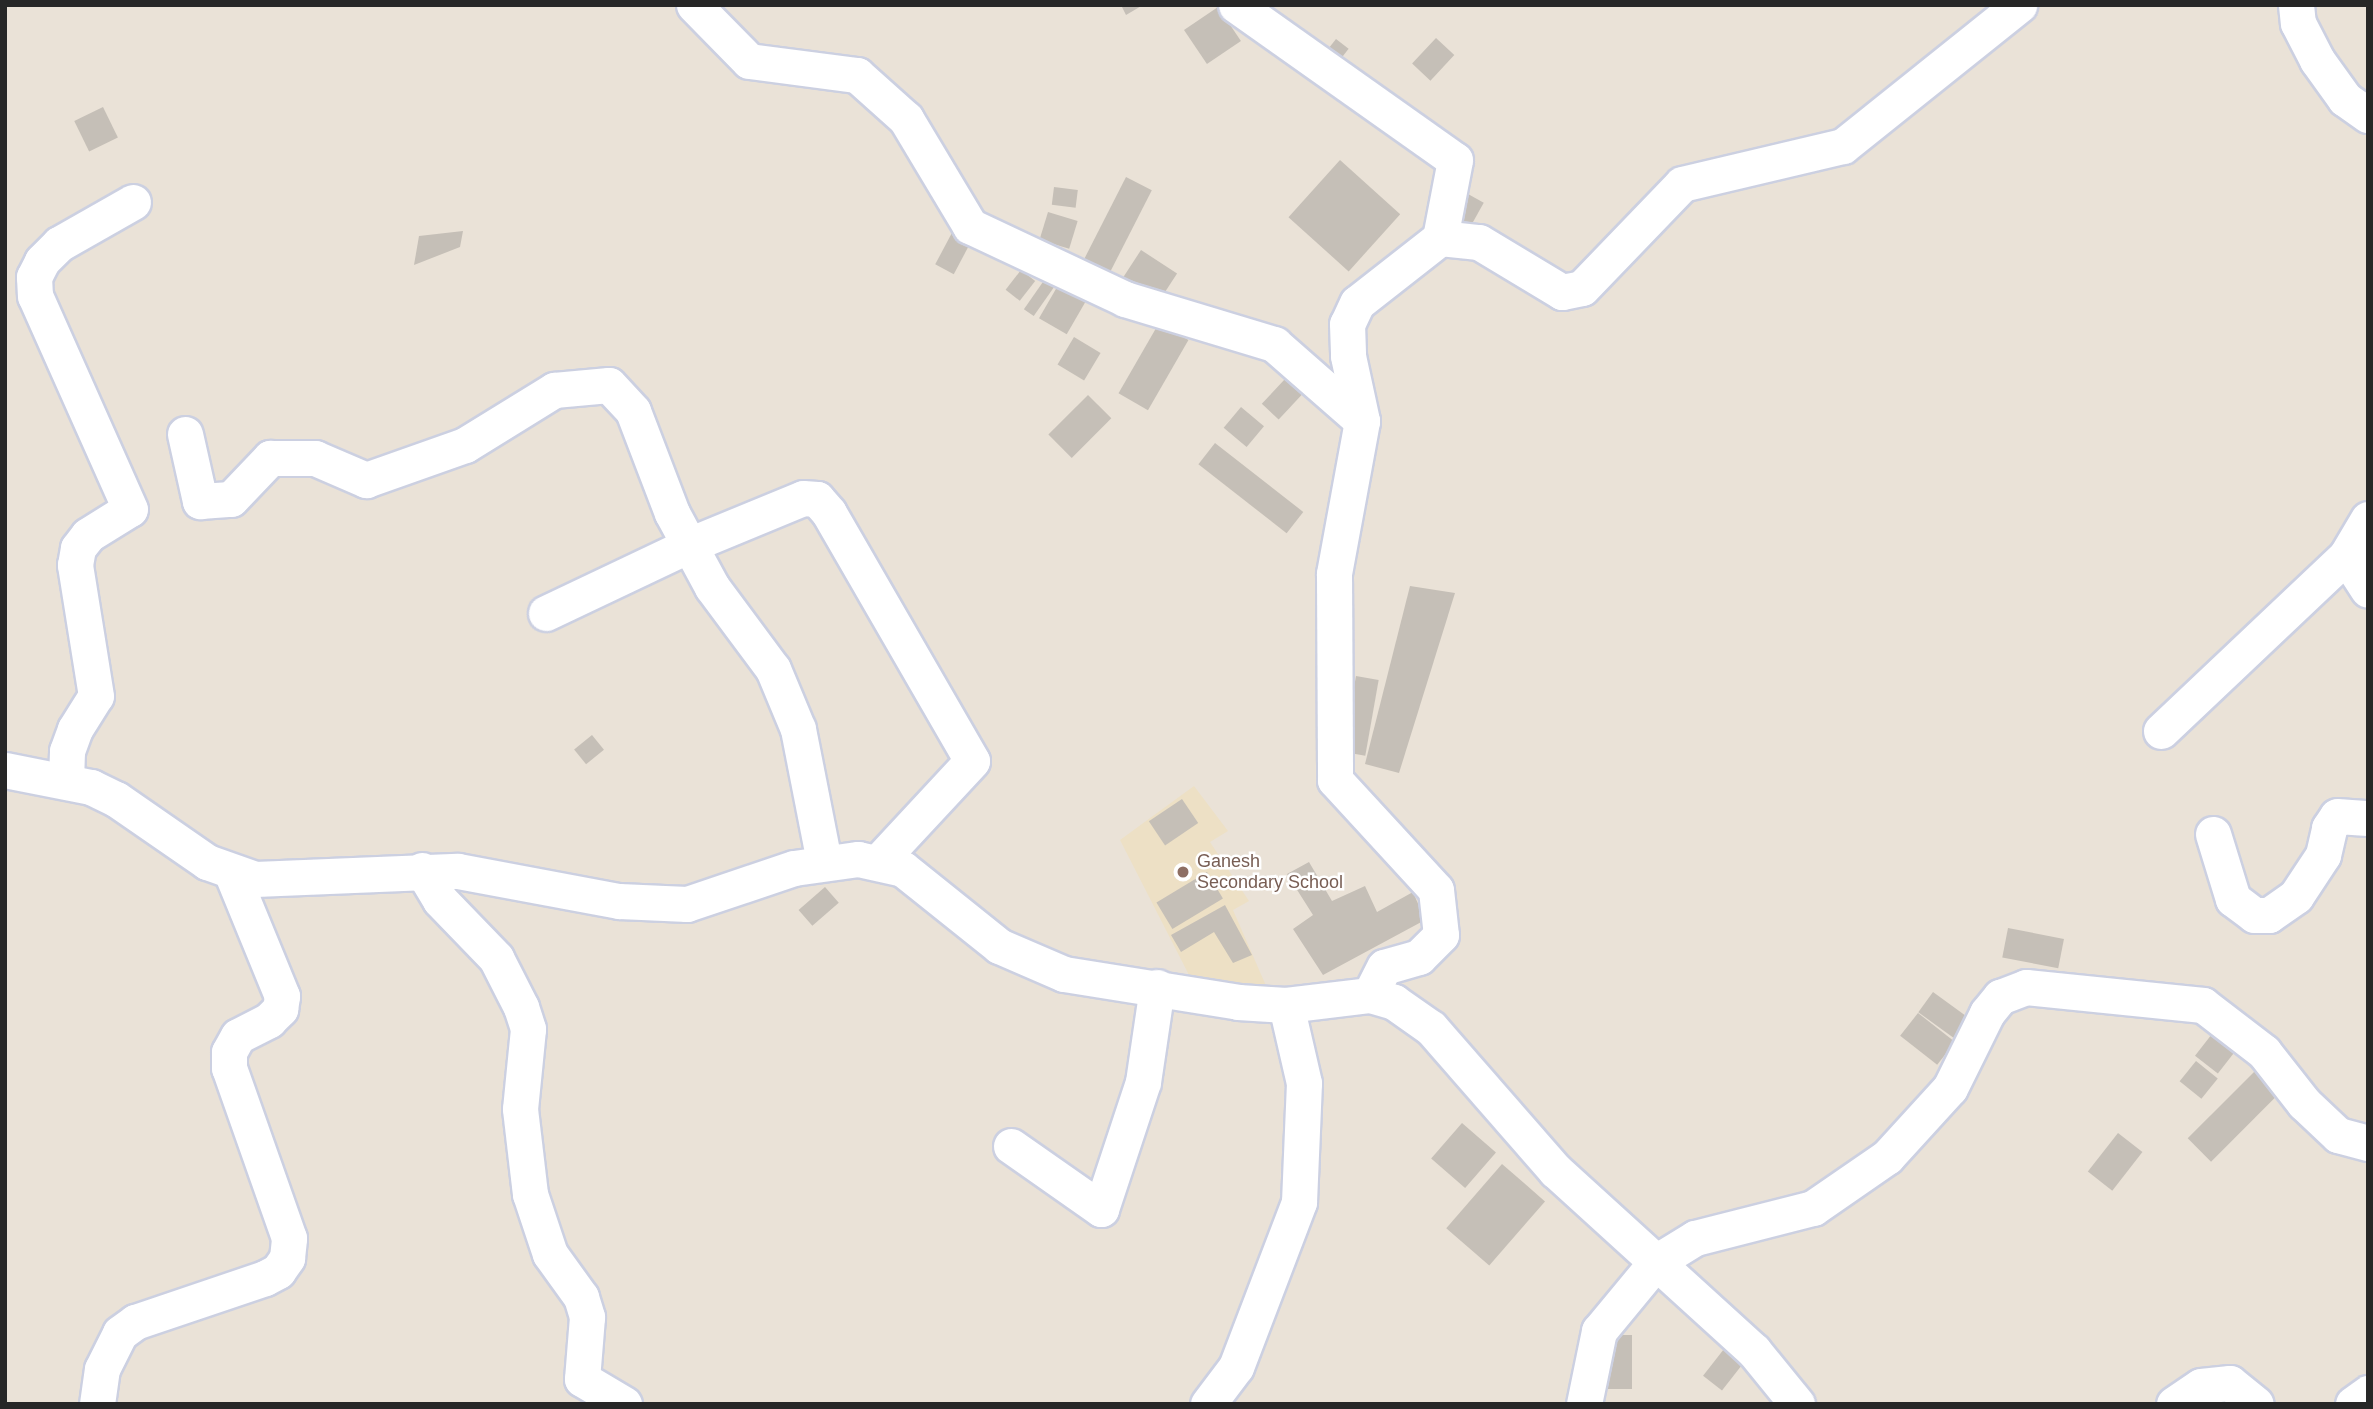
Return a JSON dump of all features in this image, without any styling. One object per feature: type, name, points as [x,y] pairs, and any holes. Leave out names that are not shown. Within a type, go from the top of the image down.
[{"type":"street","points":[[694,5],[749,61],[857,75],[906,119],[970,226],[1125,299],[1273,344],[1362,421]]},
{"type":"street","points":[[1236,5],[1455,160],[1440,238],[1357,303],[1347,324],[1348,356],[1362,421],[1334,573],[1335,780],[1436,890],[1441,935],[1419,957],[1384,967],[1370,995]]},
{"type":"street","points":[[1440,238],[1479,242],[1562,292],[1581,288],[1682,184],[1843,146],[2019,5]]},
{"type":"street","points":[[2297,5],[2298,23],[2317,60],[2345,99],[2368,115]]},
{"type":"street","points":[[66,780],[71,740],[96,696],[75,565],[78,548],[95,530],[130,509],[35,296],[34,277],[42,261],[59,244],[133,202]]},
{"type":"street","points":[[185,434],[200,501],[231,499],[270,458],[315,458],[366,480],[465,446],[554,390],[609,385],[633,411],[672,513],[712,587],[773,669],[798,729],[824,861]]},
{"type":"street","points":[[546,612],[689,545],[803,498],[817,499],[829,513],[972,761],[879,861]]},
{"type":"street","points":[[2161,732],[2346,556],[2368,519]]},
{"type":"street","points":[[2346,556],[2368,590]]},
{"type":"street","points":[[5,770],[66,780],[116,799],[207,862],[232,874],[276,880],[422,870],[493,875],[619,901],[687,904],[824,861],[879,861],[923,881],[966,922],[1032,962],[1090,979],[1286,1005],[1370,995],[1394,1002],[1431,1028],[1555,1170],[1754,1352],[1797,1404]]},
{"type":"street","points":[[2213,834],[2233,899],[2254,915],[2269,915],[2296,897],[2323,855],[2329,828],[2337,816],[2368,818]]},
{"type":"street","points":[[422,870],[440,900],[496,958],[521,1007],[528,1029],[520,1109],[535,1216],[550,1254],[581,1297],[587,1317],[582,1379],[624,1404]]},
{"type":"street","points":[[97,1404],[102,1369],[120,1334],[135,1322],[265,1278],[278,1271],[287,1258],[289,1238],[229,1068],[229,1052],[238,1036],[269,1020],[280,1009],[282,996],[232,874]]},
{"type":"street","points":[[1584,1404],[1599,1331],[1656,1262],[1695,1238],[1813,1208],[1887,1157],[1950,1088],[1987,1013],[2000,998],[2026,987],[2203,1005],[2264,1052],[2337,1135],[2368,1143]]},
{"type":"street","points":[[1011,1146],[1101,1209],[1143,1082],[1157,988]]},
{"type":"street","points":[[1208,1404],[1236,1367],[1299,1202],[1304,1083],[1286,1005]]},
{"type":"street","points":[[2174,1404],[2201,1386],[2230,1383],[2256,1404]]},
{"type":"street","points":[[2353,1404],[2368,1393]]},
{"type":"shaded area","name":"Ganesh Secondary School","points":[[1194,786],[1228,831],[1210,842],[1249,901],[1233,910],[1267,988],[1190,977],[1120,840]]},
{"type":"building","points":[[1121,5],[1143,5],[1126,15]]},
{"type":"building","points":[[1218,7],[1241,41],[1207,64],[1184,30]]},
{"type":"building","points":[[1436,38],[1454,55],[1430,81],[1412,64]]},
{"type":"building","points":[[1336,39],[1349,49],[1334,67],[1322,57]]},
{"type":"building","points":[[103,107],[118,138],[89,152],[74,121]]},
{"type":"building","points":[[1340,160],[1400,214],[1349,271],[1288,217]]},
{"type":"building","points":[[1126,177],[1152,190],[1108,277],[1082,263]]},
{"type":"building","points":[[1054,187],[1078,190],[1076,208],[1052,205]]},
{"type":"building","points":[[1468,194],[1484,203],[1471,226],[1455,218]]},
{"type":"building","points":[[1048,212],[1078,221],[1069,249],[1040,240]]},
{"type":"building","points":[[954,229],[973,239],[954,274],[935,264]]},
{"type":"building","points":[[463,231],[460,247],[414,265],[419,236]]},
{"type":"building","points":[[1141,250],[1177,273],[1158,303],[1122,279]]},
{"type":"building","points":[[1052,269],[1062,276],[1034,316],[1024,309]]},
{"type":"building","points":[[1021,270],[1035,281],[1020,301],[1006,290]]},
{"type":"building","points":[[1064,275],[1092,291],[1067,334],[1039,318]]},
{"type":"building","points":[[1159,323],[1188,340],[1148,410],[1118,393]]},
{"type":"building","points":[[1074,337],[1101,353],[1084,380],[1058,364]]},
{"type":"building","points":[[1285,379],[1302,395],[1279,420],[1262,404]]},
{"type":"building","points":[[1088,395],[1111,418],[1072,458],[1048,435]]},
{"type":"building","points":[[1241,407],[1264,426],[1247,447],[1224,428]]},
{"type":"building","points":[[1215,443],[1303,512],[1287,533],[1198,464]]},
{"type":"building","points":[[1410,586],[1455,593],[1399,773],[1365,764]]},
{"type":"building","points":[[1356,676],[1379,680],[1365,756],[1343,752]]},
{"type":"building","points":[[592,735],[604,750],[586,764],[574,749]]},
{"type":"building","points":[[1182,799],[1198,823],[1165,845],[1149,821]]},
{"type":"building","points":[[1309,862],[1332,901],[1365,886],[1377,912],[1413,892],[1425,920],[1323,975],[1293,929],[1313,915],[1287,874]]},
{"type":"building","points":[[1207,872],[1223,899],[1172,929],[1156,902]]},
{"type":"building","points":[[825,887],[839,903],[812,926],[799,910]]},
{"type":"building","points":[[1225,905],[1252,955],[1233,963],[1214,932],[1181,952],[1171,935]]},
{"type":"building","points":[[2008,928],[2064,939],[2058,968],[2002,957]]},
{"type":"building","points":[[1933,992],[1970,1019],[1956,1039],[1918,1012]]},
{"type":"building","points":[[1918,1013],[1955,1042],[1937,1065],[1900,1036]]},
{"type":"building","points":[[2219,1025],[2242,1043],[2218,1074],[2195,1056]]},
{"type":"building","points":[[2196,1061],[2218,1079],[2201,1099],[2180,1081]]},
{"type":"building","points":[[2257,1069],[2280,1092],[2211,1162],[2188,1138]]},
{"type":"building","points":[[1462,1123],[1496,1153],[1465,1188],[1431,1158]]},
{"type":"building","points":[[2118,1133],[2142,1152],[2112,1191],[2088,1172]]},
{"type":"building","points":[[1502,1164],[1545,1201],[1489,1266],[1446,1228]]},
{"type":"building","points":[[1601,1335],[1632,1335],[1632,1389],[1601,1389]]},
{"type":"building","points":[[1724,1349],[1743,1364],[1722,1391],[1703,1376]]},
{"type":"place","name":"Ganesh Secondary School","points":[[1183,872]]}]
